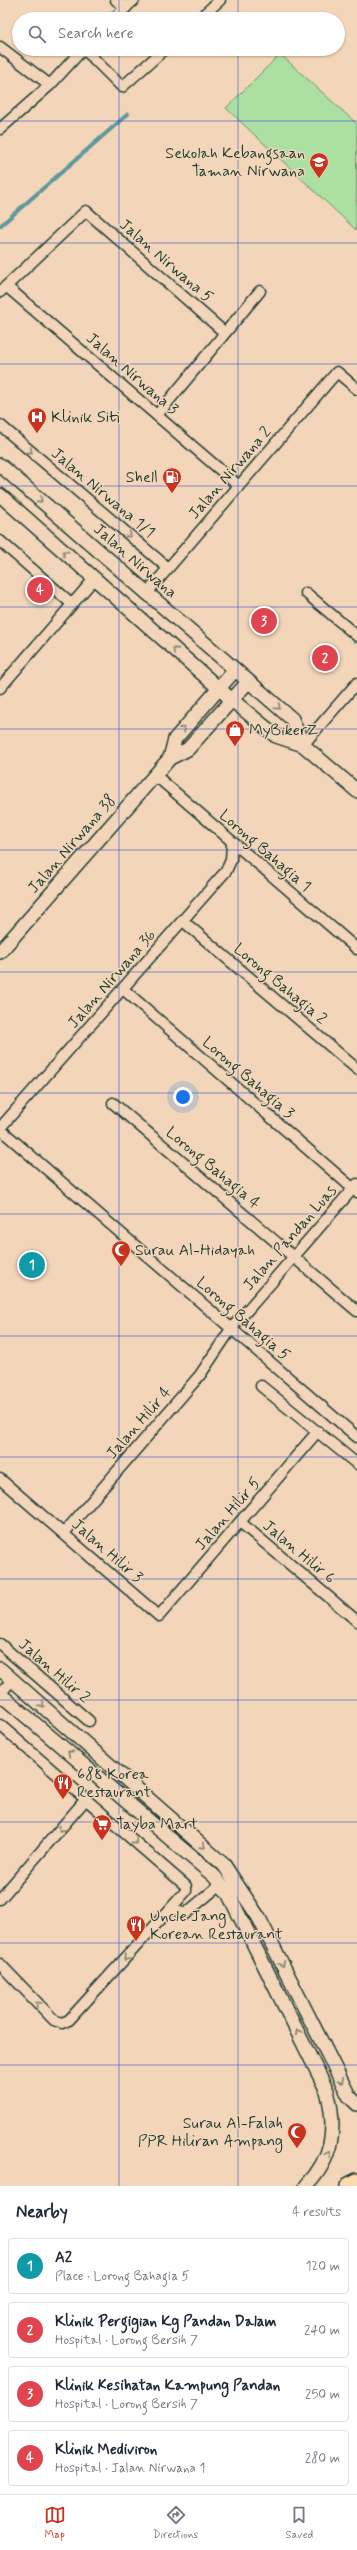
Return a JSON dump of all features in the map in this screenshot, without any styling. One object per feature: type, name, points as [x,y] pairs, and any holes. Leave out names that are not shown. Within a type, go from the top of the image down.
[{"type":"highway","points":[[349,2186],[357,2182]]},
{"type":"street","points":[[116,0],[126,8]]},
{"type":"street","points":[[121,12],[134,0]]},
{"type":"street","points":[[207,12],[220,0]]},
{"type":"street","points":[[0,48],[50,85]]},
{"type":"street","points":[[0,129],[50,85],[77,56]]},
{"type":"street","points":[[90,56],[122,87],[157,56]]},
{"type":"street","name":"Jalan Nirwana 5","points":[[3,289],[86,211],[225,333]]},
{"type":"street","name":"Jalan Nirwana 3","points":[[3,289],[157,415],[239,486]]},
{"type":"street","points":[[157,415],[260,291]]},
{"type":"street","name":"Jalan Nirwana 2","points":[[146,594],[337,372],[357,389]]},
{"type":"street","name":"Jalan Nirwana 1/1","points":[[0,425],[168,568]]},
{"type":"street","name":"Jalan Nirwana","points":[[0,465],[146,594],[292,719],[303,745]]},
{"type":"street","points":[[0,495],[250,715],[276,736],[303,745],[357,792]]},
{"type":"street","points":[[0,541],[72,604]]},
{"type":"street","points":[[0,688],[94,579]]},
{"type":"street","points":[[306,593],[357,636]]},
{"type":"street","name":"Jalan Nirwana 38","points":[[170,758],[175,739],[235,670]]},
{"type":"street","points":[[204,676],[208,694],[205,705]]},
{"type":"street","name":"Jalan Nirwana 38","points":[[0,952],[170,758],[188,750],[248,682]]},
{"type":"street","points":[[303,745],[357,684]]},
{"type":"street","points":[[218,716],[239,711],[250,715]]},
{"type":"street","name":"Lorong Bahagia 1","points":[[155,775],[232,843],[357,949]]},
{"type":"street","name":"Jalan Nirwana 36","points":[[0,1129],[226,871],[231,860],[232,843]]},
{"type":"street","name":"Lorong Bahagia 2","points":[[183,921],[357,1069]]},
{"type":"street","name":"Lorong Bahagia 3","points":[[123,989],[356,1188]]},
{"type":"street","name":"Lorong Bahagia 4","points":[[113,1103],[357,1311]]},
{"type":"street","name":"Lorong Bahagia 5","points":[[0,1129],[357,1437]]},
{"type":"street","name":"Jalan Pandan Luas","points":[[231,1329],[294,1256],[356,1188]]},
{"type":"street","name":"Jalan Hilir 4","points":[[64,1533],[200,1375],[231,1329]]},
{"type":"street","points":[[261,1386],[357,1464]]},
{"type":"street","name":"Jalan Hilir 5","points":[[159,1616],[318,1431]]},
{"type":"street","name":"Jalan Hilir 3","points":[[0,1479],[159,1616]]},
{"type":"street","name":"Jalan Hilir 6","points":[[240,1522],[357,1621]]},
{"type":"street","name":"Jalan Hilir 2","points":[[0,1644],[89,1721]]},
{"type":"street","points":[[0,1669],[224,1865],[259,1918],[349,2096],[357,2104]]},
{"type":"street","points":[[12,1680],[0,1694],[221,1884],[249,1932],[327,2091],[332,2110],[331,2148],[323,2166],[306,2186]]},
{"type":"street","points":[[0,1725],[186,1886],[186,1891],[171,1908],[69,2020],[62,2023],[54,2020],[0,1964]]},
{"type":"street","points":[[0,1899],[86,1799]]},
{"type":"street","points":[[171,1908],[185,1914],[221,1884]]},
{"type":"green space","points":[[278,56],[282,56],[357,124],[356,230],[226,108]]},
{"type":"waterway","points":[[0,226],[128,114]]},
{"type":"place","name":"Sekolah Kebangsaan Taman Nirwana","points":[[319,179]]},
{"type":"place","name":"Klinik Siti","points":[[37,434]]},
{"type":"place","name":"Shell","points":[[172,494]]},
{"type":"place","name":"Klinik Mediviron","points":[[40,590]]},
{"type":"place","name":"Klinik Kesihatan Kampung Pandan","points":[[264,621]]},
{"type":"place","name":"Klinik Pergigian Kg Pandan Dalam","points":[[325,658]]},
{"type":"place","name":"MyBikerZ","points":[[235,747]]},
{"type":"place","name":"A2","points":[[32,1265]]},
{"type":"place","name":"Surau Al-Hidayah","points":[[121,1267]]},
{"type":"place","name":"688 Korea Restaurant","points":[[63,1800]]},
{"type":"place","name":"Tayba Mart","points":[[102,1841]]},
{"type":"place","name":"Uncle Jang Korean Restaurant","points":[[136,1942]]},
{"type":"place","name":"Surau Al-Falah PPR Hiliran Ampang","points":[[297,2149]]}]
